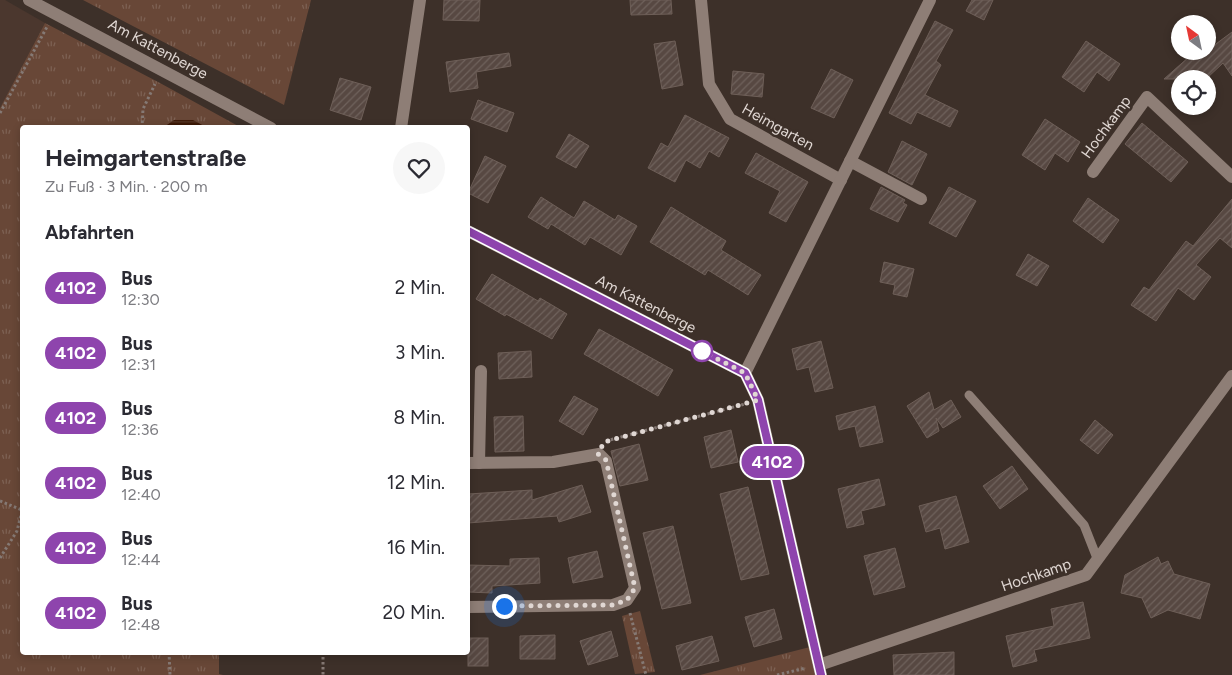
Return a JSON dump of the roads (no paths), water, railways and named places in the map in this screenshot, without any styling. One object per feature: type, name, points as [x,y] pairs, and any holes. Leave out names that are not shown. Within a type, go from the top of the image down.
[{"type":"street","name":"Am Kattenberge","points":[[29,0],[265,125]]},
{"type":"street","points":[[401,125],[420,0]]},
{"type":"street","name":"Heimgarten","points":[[701,0],[709,84],[730,119],[841,180]]},
{"type":"street","points":[[820,670],[758,400],[745,373],[930,0]]},
{"type":"street","name":"Hochkamp","points":[[1092,172],[1147,97],[1232,177]]},
{"type":"street","points":[[850,161],[921,198]]},
{"type":"street","name":"Am Kattenberge","points":[[470,232],[745,373]]},
{"type":"street","points":[[470,607],[613,605],[627,600],[635,588],[606,460],[598,454],[553,462],[473,463],[480,371]]},
{"type":"street","name":"Hochkamp","points":[[820,670],[1086,575],[1232,376]]},
{"type":"lane","points":[[969,395],[1084,525],[1097,558]]}]
